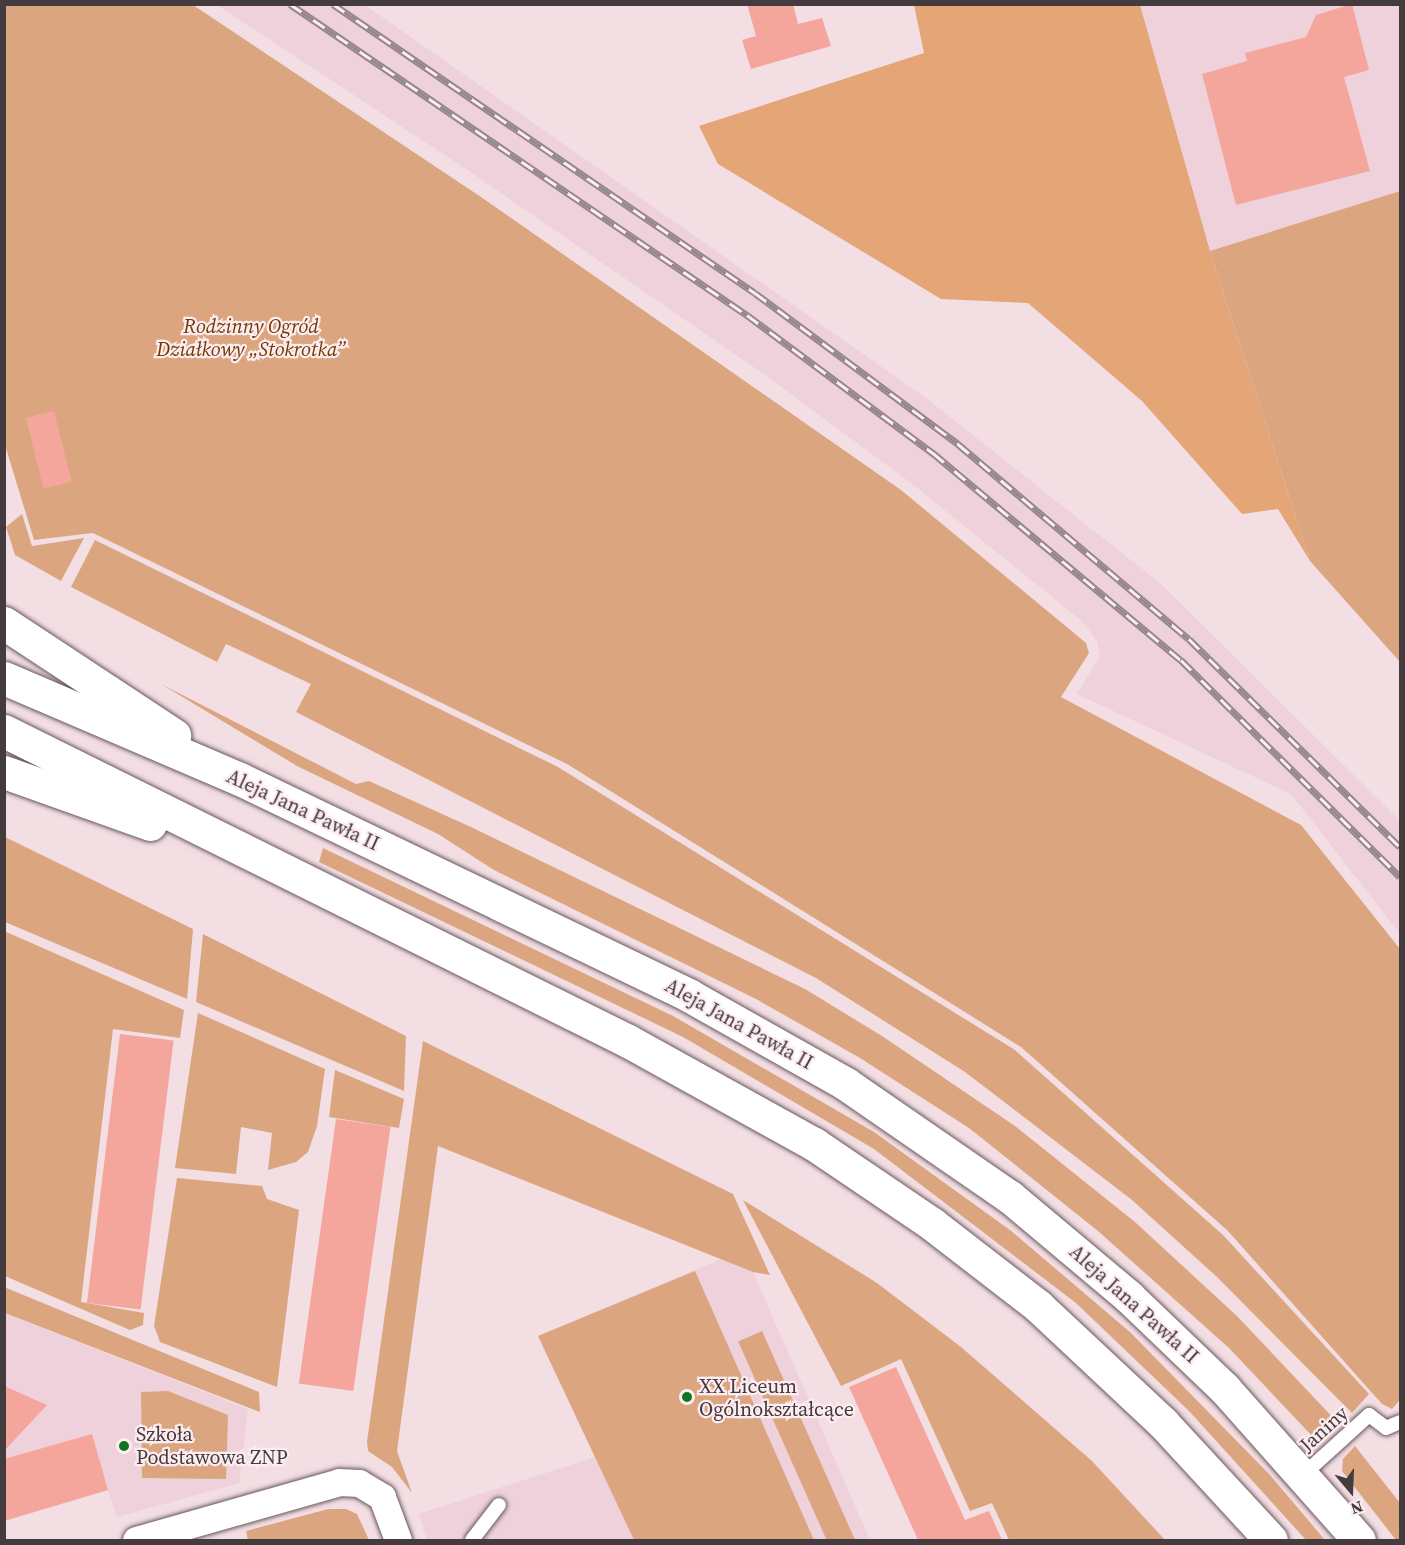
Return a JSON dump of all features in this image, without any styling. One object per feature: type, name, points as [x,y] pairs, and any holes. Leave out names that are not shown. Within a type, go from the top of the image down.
[{"type":"main road","points":[[4,623],[240,779]]},
{"type":"main road","name":"Aleja Jana Pawła II","points":[[4,678],[240,779],[690,996],[894,1115],[1010,1197],[1120,1290],[1224,1388],[1304,1474],[1359,1540]]},
{"type":"main road","points":[[4,731],[274,868],[628,1041],[733,1096],[872,1181],[993,1270],[1100,1361],[1271,1540]]},
{"type":"main road","points":[[4,772],[274,868]]},
{"type":"street","points":[[136,1540],[339,1482],[359,1483],[382,1497],[398,1540]]},
{"type":"lane","name":"Janiny","points":[[1304,1474],[1369,1415],[1386,1428],[1401,1422]]},
{"type":"lane","points":[[472,1540],[499,1505]]},
{"type":"shaded area","points":[[217,5],[365,5],[926,398],[1161,584],[1400,821],[1400,934],[1291,794],[1077,694],[1100,656],[1097,641],[1083,622],[915,486],[768,377],[466,169]]},
{"type":"shaded area","points":[[914,5],[1140,5],[1210,251],[1310,561],[1278,509],[1242,514],[1142,401],[1028,303],[941,299],[718,164],[699,126],[924,53]]},
{"type":"shaded area","points":[[1140,5],[1400,5],[1400,191],[1210,251]]},
{"type":"shaded area","name":"XX Liceum Ogólnokształcące","points":[[721,1259],[753,1272],[870,1540],[427,1540],[419,1514],[595,1457],[538,1336]]},
{"type":"shaded area","name":"Szkoła Podstawowa ZNP","points":[[4,1313],[248,1409],[239,1483],[117,1517],[108,1490],[5,1521]]},
{"type":"green space","name":"Rodzinny Ogród Działkowy „Stokrotka”","points":[[4,5],[193,5],[481,197],[901,490],[1086,643],[1089,653],[1061,697],[1301,825],[1400,949],[1400,1400],[1392,1409],[1382,1404],[1228,1231],[1021,1047],[567,764],[93,533],[34,540],[5,445]]},
{"type":"green space","points":[[1400,191],[1400,662],[1310,561],[1210,251]]},
{"type":"green space","points":[[22,514],[32,546],[84,538],[61,581],[15,555],[6,527]]},
{"type":"green space","points":[[95,540],[558,767],[1015,1050],[1223,1235],[1369,1394],[1352,1413],[1217,1277],[1132,1200],[965,1072],[816,978],[296,712],[311,684],[226,644],[217,662],[71,587]]},
{"type":"green space","points":[[161,684],[356,784],[369,781],[471,827],[805,989],[882,1036],[1015,1126],[1135,1222],[1237,1316],[1339,1424],[1323,1438],[1313,1437],[1229,1348],[1098,1231],[969,1128],[860,1058],[756,999],[494,870],[438,834],[297,766]]},
{"type":"green space","points":[[5,837],[193,929],[187,999],[5,922]]},
{"type":"green space","points":[[323,848],[673,1016],[874,1132],[1010,1230],[1130,1332],[1270,1475],[1325,1540],[1306,1540],[1189,1411],[1076,1303],[874,1149],[683,1037],[319,862]]},
{"type":"green space","points":[[4,931],[184,1010],[180,1038],[113,1029],[81,1302],[144,1313],[143,1325],[130,1330],[5,1276]]},
{"type":"green space","points":[[203,934],[406,1036],[404,1091],[196,1002]]},
{"type":"green space","points":[[198,1013],[325,1069],[317,1126],[308,1152],[296,1162],[268,1170],[272,1133],[241,1127],[236,1174],[175,1168]]},
{"type":"green space","points":[[423,1041],[733,1194],[770,1275],[753,1272],[438,1146],[397,1451],[412,1493],[392,1467],[368,1451],[367,1442]]},
{"type":"green space","points":[[335,1070],[404,1099],[399,1128],[329,1117]]},
{"type":"green space","points":[[177,1178],[262,1186],[267,1199],[299,1210],[277,1387],[160,1342],[154,1326]]},
{"type":"green space","points":[[743,1200],[877,1283],[961,1347],[1092,1461],[1165,1540],[1009,1540],[992,1503],[970,1511],[901,1359],[841,1386]]},
{"type":"green space","name":"XX Liceum Ogólnokształcące","points":[[695,1271],[814,1540],[634,1540],[538,1336]]},
{"type":"green space","points":[[4,1287],[259,1392],[260,1412],[5,1313]]},
{"type":"green space","points":[[762,1331],[855,1539],[827,1540],[738,1342]]},
{"type":"green space","points":[[168,1391],[228,1415],[226,1479],[142,1478],[141,1392]]},
{"type":"green space","points":[[1355,1446],[1400,1503],[1400,1540],[1396,1540],[1342,1471],[1343,1459]]},
{"type":"green space","points":[[328,1509],[346,1509],[357,1514],[369,1540],[248,1540],[246,1531]]},
{"type":"building","points":[[747,4],[793,4],[798,24],[822,18],[831,46],[751,69],[742,40],[756,36]]},
{"type":"building","points":[[1352,4],[1369,70],[1344,77],[1370,171],[1236,205],[1202,74],[1247,61],[1245,53],[1306,37],[1316,15]]},
{"type":"building","points":[[54,411],[72,482],[44,489],[26,418]]},
{"type":"building","points":[[120,1034],[174,1041],[141,1310],[87,1303]]},
{"type":"building","points":[[336,1119],[390,1127],[353,1391],[299,1383]]},
{"type":"building","points":[[896,1367],[965,1520],[989,1511],[1002,1540],[918,1540],[849,1387]]},
{"type":"building","points":[[4,1386],[47,1405],[4,1451]]},
{"type":"building","points":[[92,1434],[108,1490],[4,1521],[4,1459]]},
{"type":"railway","points":[[290,4],[747,315],[933,453],[1181,660],[1400,877]]},
{"type":"railway","points":[[333,4],[755,293],[958,444],[1189,639],[1400,847]]},
{"type":"place","name":"XX Liceum Ogólnokształcące","points":[[687,1397]]},
{"type":"place","name":"Szkoła Podstawowa ZNP","points":[[124,1446]]}]
